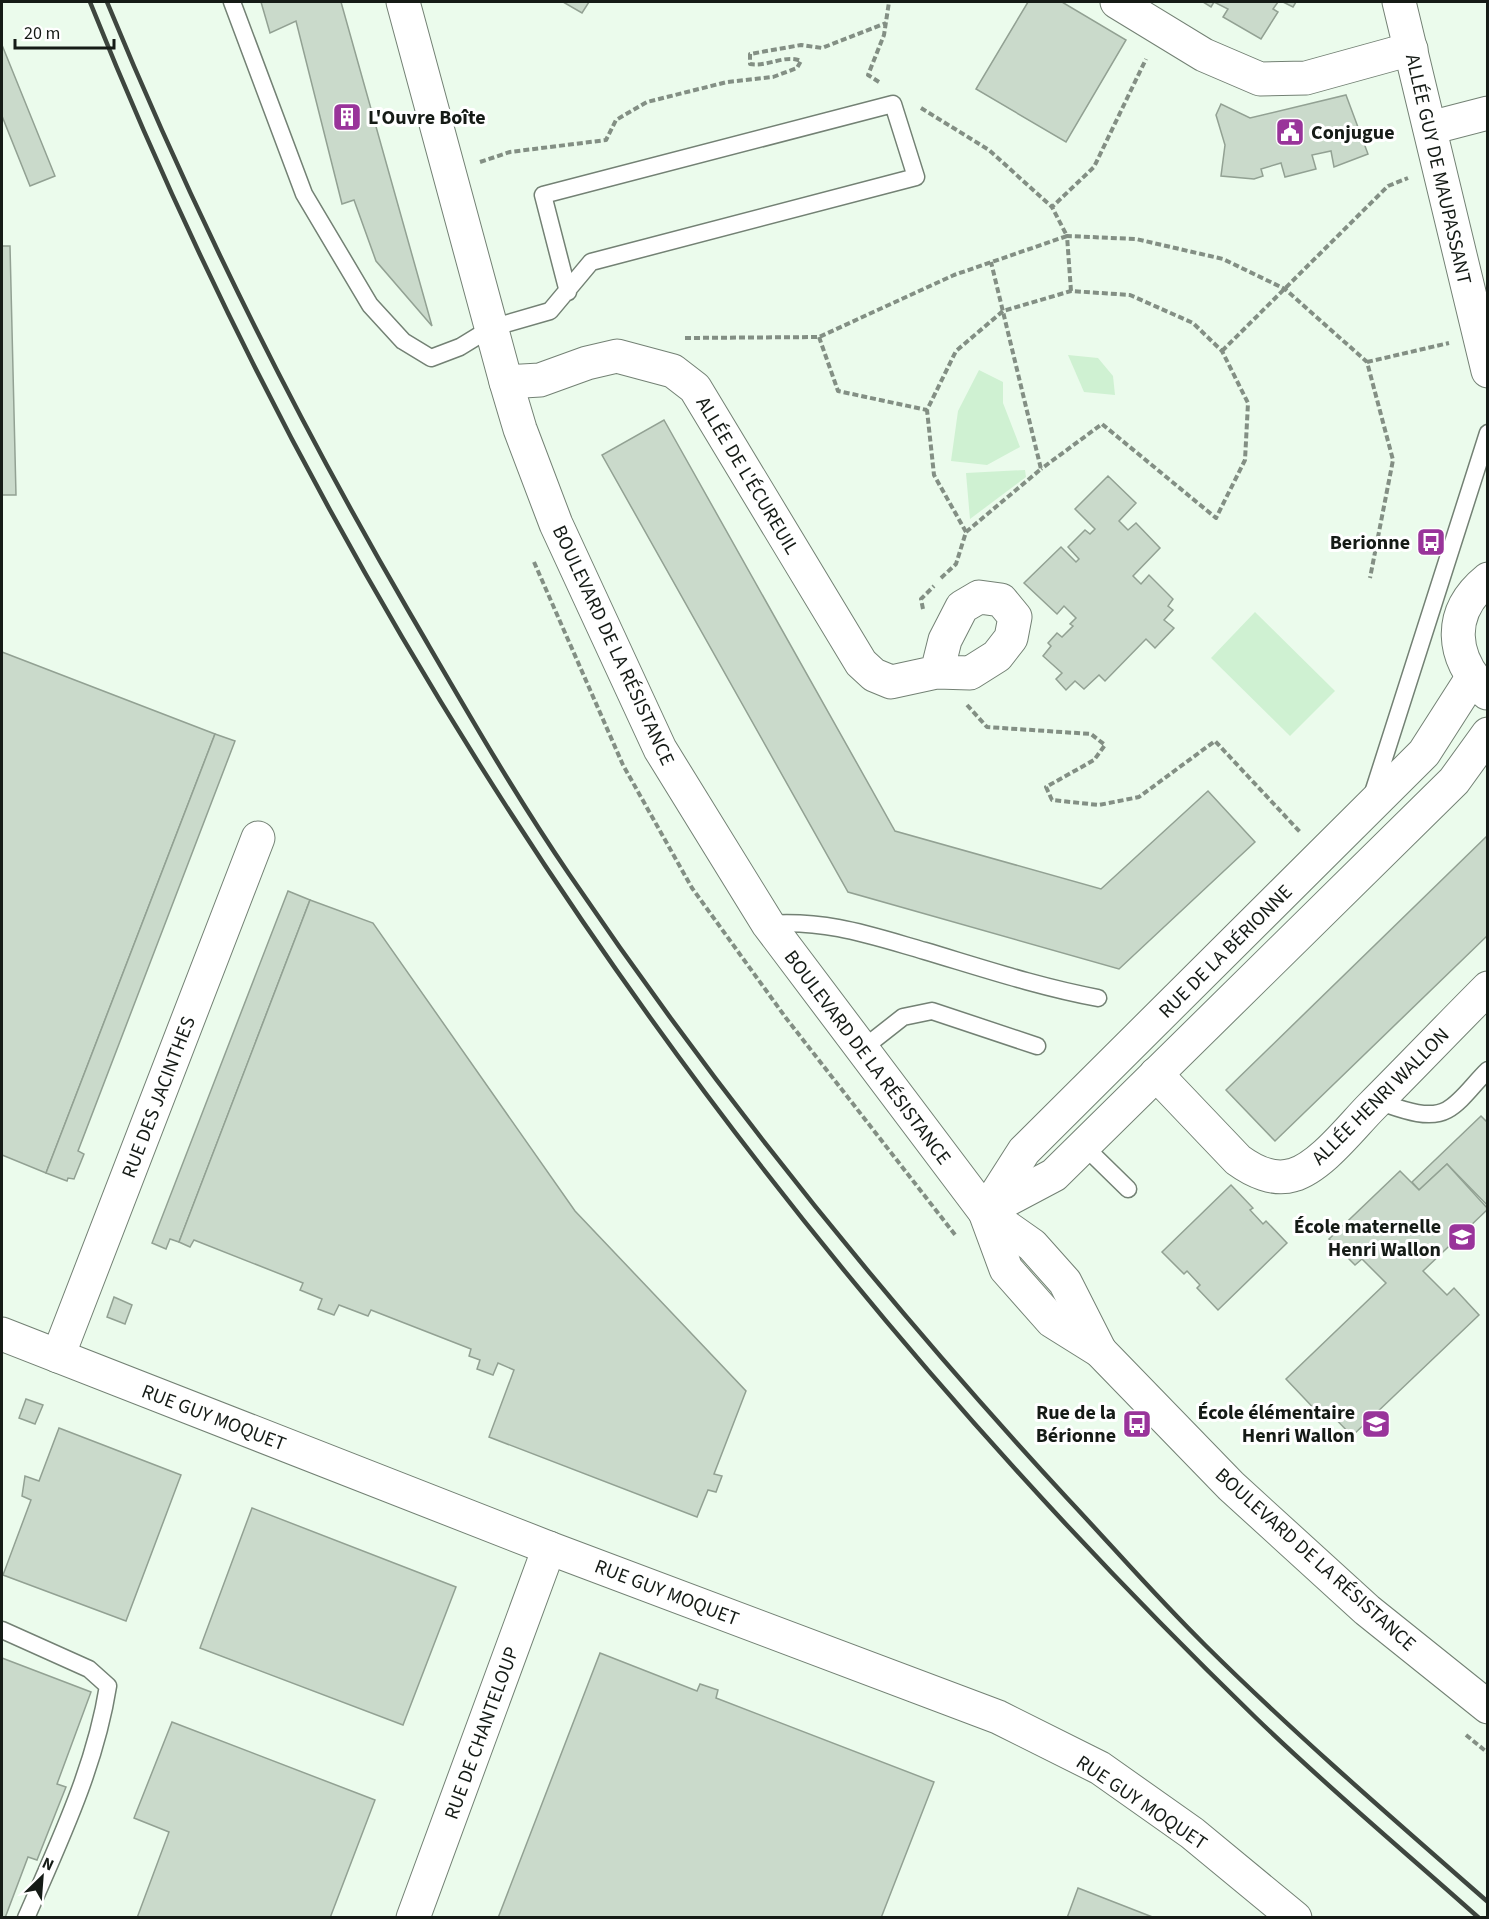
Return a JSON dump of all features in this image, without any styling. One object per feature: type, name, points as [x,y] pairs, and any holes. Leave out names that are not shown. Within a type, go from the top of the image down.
[{"type":"street","name":"BOULEVARD DE LA RÉSISTANCE","points":[[403,2],[506,382],[520,429],[556,524],[660,749],[768,924],[985,1212],[1006,1269],[1052,1321],[1100,1352],[1257,1509],[1367,1610],[1488,1707]]},
{"type":"street","name":"ALLÉE GUY DE MAUPASSANT","points":[[1399,2],[1488,371]]},
{"type":"street","points":[[1121,3],[1204,55],[1260,79],[1306,78],[1411,49]]},
{"type":"street","points":[[1430,128],[1488,113]]},
{"type":"street","name":"ALLÉE DE L'ÉCUREUIL","points":[[506,382],[540,380],[587,363],[617,356],[673,370],[695,387],[861,663],[874,675],[891,682],[938,672]]},
{"type":"street","points":[[1480,686],[1460,651],[1459,622],[1466,603],[1488,579]]},
{"type":"street","name":"RUE DE LA BÉRIONNE","points":[[985,1212],[1023,1151],[1424,753],[1480,686]]},
{"type":"street","name":"RUE DE LA BÉRIONNE","points":[[985,1212],[1054,1175],[1454,781],[1488,734]]},
{"type":"street","name":"RUE DES JACINTHES","points":[[58,1356],[258,838]]},
{"type":"street","name":"ALLÉE HENRI WALLON","points":[[1156,1074],[1238,1160],[1252,1170],[1284,1177],[1302,1171],[1327,1152],[1488,988]]},
{"type":"street","name":"RUE GUY MOQUET","points":[[2,1334],[549,1548],[998,1717],[1100,1768],[1192,1833],[1295,1917]]},
{"type":"street","name":"RUE DE CHANTELOUP","points":[[413,1917],[549,1548]]},
{"type":"lane","points":[[232,2],[304,194],[370,305],[403,341],[431,358],[460,347],[491,328],[550,311],[568,292],[591,262],[916,177],[893,104],[543,195],[568,292]]},
{"type":"lane","points":[[1368,808],[1488,433]]},
{"type":"lane","points":[[768,924],[803,921],[842,927],[1053,989],[1098,998]]},
{"type":"lane","points":[[861,1050],[903,1017],[932,1011],[1036,1046]]},
{"type":"lane","points":[[1377,1101],[1412,1112],[1434,1113],[1447,1110],[1488,1070]]},
{"type":"lane","points":[[1083,1145],[1128,1188]]},
{"type":"lane","points":[[2,1630],[89,1669],[108,1686],[88,1775],[27,1917]]},
{"type":"path","points":[[888,87],[868,75],[885,23],[889,2]]},
{"type":"path","points":[[480,162],[510,152],[606,140],[616,120],[647,102],[727,82],[773,77],[797,68],[801,61],[793,57],[760,66],[750,64],[750,54],[801,45],[822,48],[885,23]]},
{"type":"path","points":[[1052,207],[1094,167],[1161,28]]},
{"type":"path","points":[[919,106],[989,150],[1052,207],[1067,236],[1071,291]]},
{"type":"path","points":[[477,151],[483,174]]},
{"type":"path","points":[[1222,351],[1388,186],[1439,165]]},
{"type":"path","points":[[681,338],[819,337],[954,275],[1067,236],[1136,239],[1223,259],[1285,289],[1366,362],[1393,460],[1370,578]]},
{"type":"path","points":[[991,262],[1041,469]]},
{"type":"path","points":[[926,620],[921,599],[956,564],[966,532],[1041,469],[1102,424],[1216,518],[1245,460],[1248,404],[1222,351],[1192,323],[1130,295],[1071,291],[1003,311],[956,351],[927,410],[934,476],[966,532]]},
{"type":"path","points":[[1366,362],[1479,335]]},
{"type":"path","points":[[819,337],[838,391],[927,410]]},
{"type":"path","points":[[938,672],[987,727],[1090,734],[1105,745],[1094,760],[1046,788],[1052,800],[1099,805],[1139,797],[1215,741],[1321,855]]},
{"type":"green space","points":[[1068,355],[1098,358],[1113,376],[1115,395],[1084,392]]},
{"type":"green space","points":[[979,370],[1003,382],[1003,403],[1020,447],[987,465],[951,461],[958,411]]},
{"type":"green space","points":[[1025,470],[1026,477],[970,519],[966,473]]},
{"type":"green space","points":[[1255,612],[1335,691],[1290,736],[1211,658]]},
{"type":"building","name":"L'Ouvre Boîte","points":[[261,2],[341,2],[432,326],[376,261],[354,200],[342,204],[296,21],[270,33]]},
{"type":"building","points":[[563,2],[589,2],[582,13]]},
{"type":"building","points":[[1028,2],[1062,2],[1126,40],[1066,142],[976,89]]},
{"type":"building","points":[[1203,2],[1214,2],[1211,7]]},
{"type":"building","points":[[1214,2],[1278,2],[1273,9],[1278,12],[1261,39],[1223,17],[1228,9]]},
{"type":"building","points":[[1283,2],[1296,2],[1293,7]]},
{"type":"building","points":[[2,45],[55,176],[30,186],[2,116]]},
{"type":"building","name":"Conjugue","points":[[1346,95],[1368,154],[1334,167],[1331,151],[1312,155],[1316,169],[1285,177],[1281,163],[1261,169],[1263,176],[1254,179],[1221,176],[1225,145],[1216,115],[1221,104],[1250,118]]},
{"type":"building","points":[[2,246],[10,246],[16,495],[2,495]]},
{"type":"building","points":[[664,420],[895,831],[1101,889],[1208,791],[1255,842],[1119,969],[848,892],[602,455]]},
{"type":"building","points":[[1108,476],[1136,503],[1119,521],[1128,530],[1136,523],[1160,548],[1133,576],[1141,584],[1149,575],[1173,599],[1168,606],[1173,610],[1164,620],[1174,628],[1155,648],[1146,639],[1105,681],[1099,675],[1084,689],[1075,681],[1066,690],[1056,679],[1062,673],[1043,656],[1051,646],[1048,643],[1057,633],[1062,637],[1073,626],[1070,624],[1076,618],[1064,606],[1057,614],[1024,583],[1061,547],[1076,562],[1079,559],[1068,547],[1085,530],[1090,534],[1095,529],[1075,509]]},
{"type":"building","points":[[2,652],[215,734],[46,1173],[2,1155]]},
{"type":"building","points":[[215,734],[235,741],[78,1151],[84,1154],[74,1179],[68,1178],[67,1181],[46,1173]]},
{"type":"building","points":[[1488,835],[1488,935],[1275,1141],[1226,1090]]},
{"type":"building","points":[[288,891],[310,900],[179,1242],[170,1239],[166,1249],[152,1243]]},
{"type":"building","points":[[310,900],[373,923],[575,1211],[746,1391],[714,1474],[722,1476],[716,1492],[708,1490],[697,1517],[489,1437],[514,1370],[498,1363],[493,1375],[477,1369],[480,1360],[469,1356],[471,1349],[371,1310],[368,1316],[339,1305],[334,1315],[318,1309],[322,1299],[300,1290],[303,1283],[194,1240],[190,1247],[179,1242]]},
{"type":"building","points":[[1481,1116],[1488,1123],[1488,1206],[1447,1164],[1419,1190],[1412,1182]]},
{"type":"building","points":[[1447,1164],[1488,1209],[1423,1271],[1447,1295],[1454,1288],[1479,1315],[1352,1436],[1329,1412],[1323,1418],[1286,1379],[1386,1283],[1362,1259],[1355,1265],[1329,1239],[1400,1171],[1419,1190]]},
{"type":"building","points":[[1231,1185],[1253,1208],[1250,1210],[1263,1224],[1266,1221],[1287,1243],[1218,1310],[1197,1288],[1200,1285],[1187,1271],[1184,1274],[1162,1252]]},
{"type":"building","points":[[114,1297],[132,1305],[125,1324],[107,1317]]},
{"type":"building","points":[[26,1399],[43,1405],[35,1424],[19,1418]]},
{"type":"building","points":[[59,1428],[181,1475],[126,1621],[3,1575],[31,1500],[22,1496],[25,1476],[39,1481]]},
{"type":"building","points":[[252,1508],[456,1587],[403,1725],[200,1648]]},
{"type":"building","points":[[600,1653],[697,1691],[700,1684],[718,1690],[716,1698],[934,1782],[881,1918],[498,1918]]},
{"type":"building","points":[[2,1658],[91,1692],[57,1784],[66,1787],[37,1860],[28,1857],[5,1918],[2,1918]]},
{"type":"building","points":[[172,1722],[375,1800],[330,1918],[137,1918],[169,1832],[134,1818]]},
{"type":"building","points":[[1078,1888],[1155,1918],[1067,1918]]},
{"type":"railway","points":[[90,2],[194,242],[311,475],[441,702],[582,921],[735,1132],[898,1335],[1072,1530],[1282,1743],[1479,1918]]},
{"type":"railway","points":[[107,2],[210,235],[325,462],[466,710],[569,874],[626,956],[745,1117],[806,1195],[869,1273],[1000,1424],[1206,1646],[1345,1776],[1488,1902]]},
{"type":"place","name":"L'Ouvre Boîte","points":[[347,117]]},
{"type":"place","name":"Conjugue","points":[[1290,132]]},
{"type":"place","name":"Berionne","points":[[1431,542]]},
{"type":"place","name":"École maternelle Henri Wallon","points":[[1462,1237]]},
{"type":"place","name":"Rue de la Bérionne","points":[[1137,1424]]},
{"type":"place","name":"École élémentaire Henri Wallon","points":[[1376,1424]]}]
